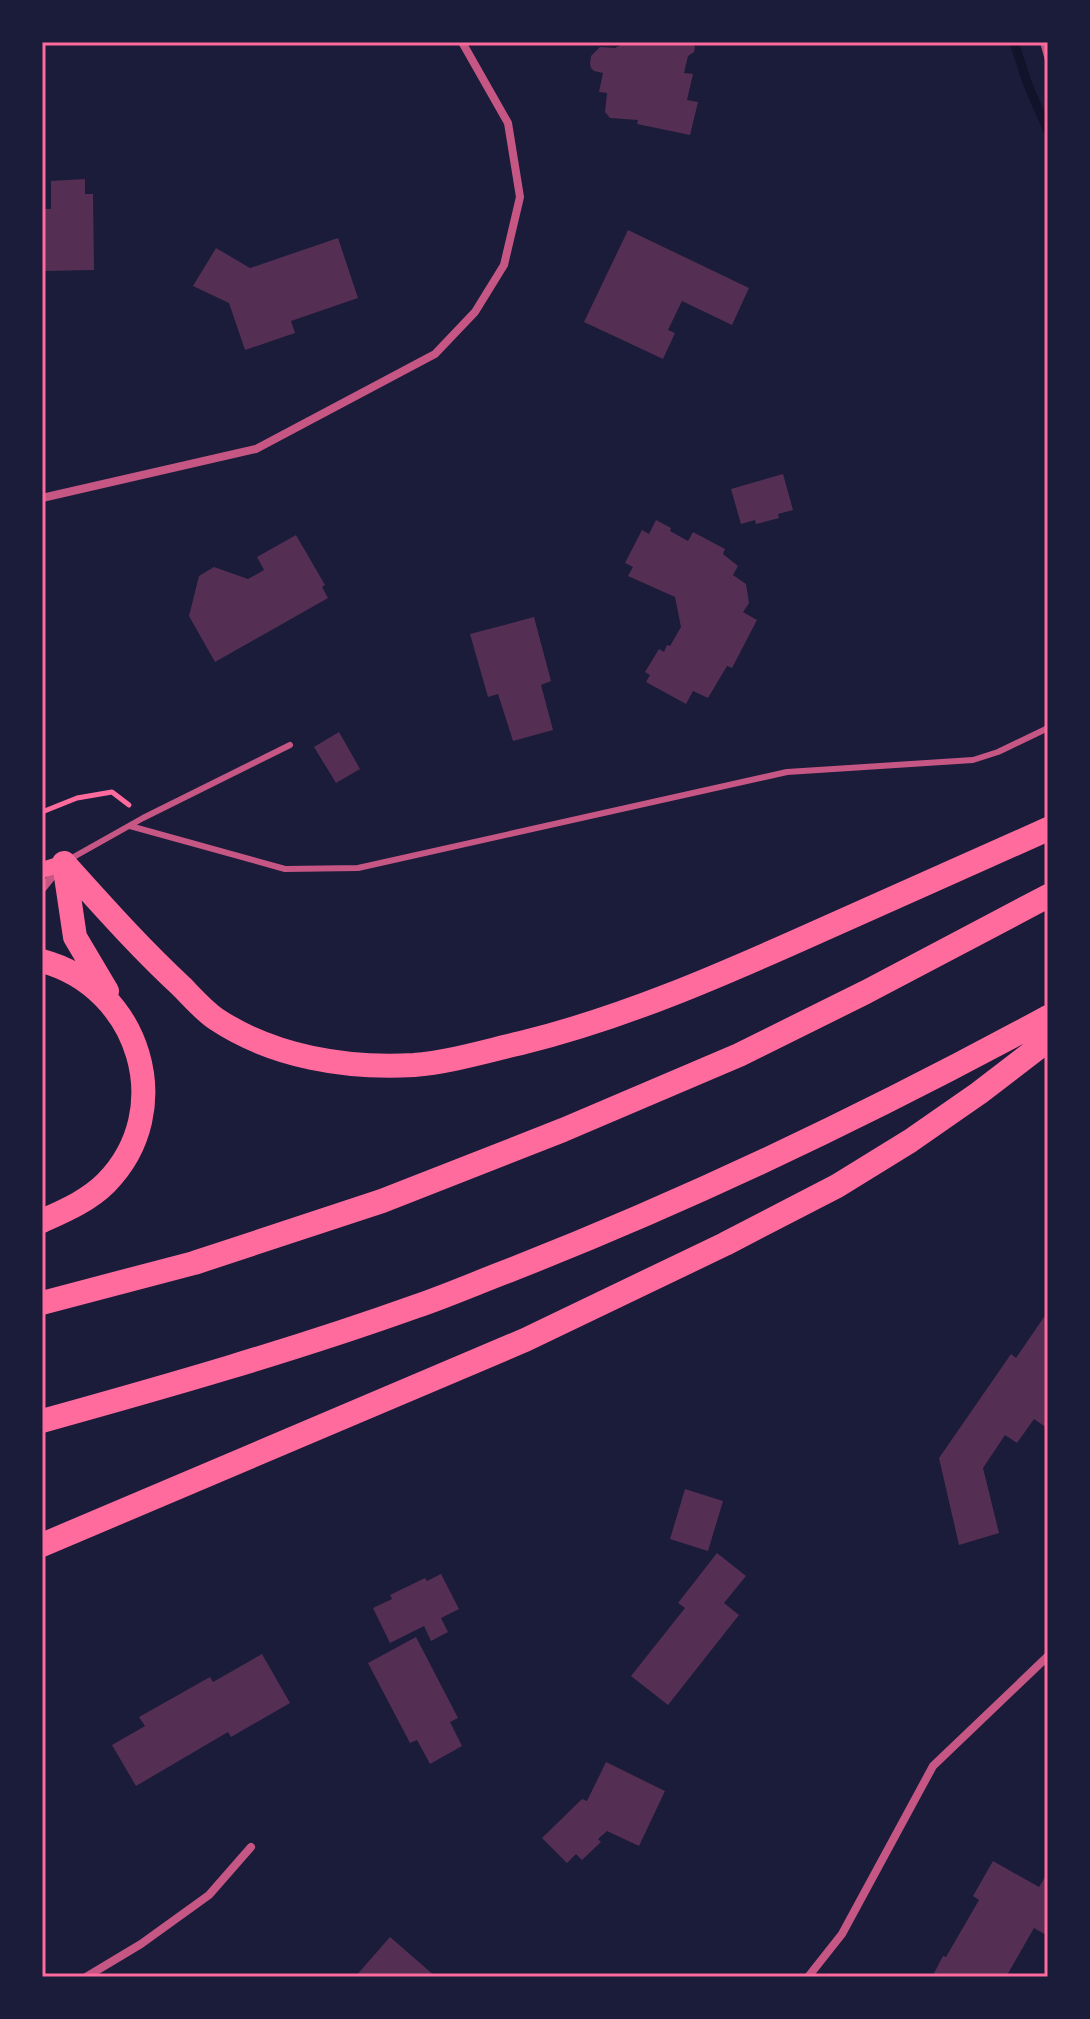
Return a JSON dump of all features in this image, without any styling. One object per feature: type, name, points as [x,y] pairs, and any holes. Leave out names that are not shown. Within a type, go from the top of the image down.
[{"type":"highway","points":[[53,866],[215,1018],[289,1052],[330,1062],[416,1064],[466,1056],[545,1037],[660,999],[717,977],[1048,829]]},
{"type":"highway","points":[[42,1221],[75,1206],[105,1184],[128,1153],[140,1120],[144,1090],[140,1062],[128,1028],[75,937],[53,866]]},
{"type":"highway","points":[[42,1303],[194,1263],[382,1201],[563,1130],[739,1055],[1048,896]]},
{"type":"highway","points":[[42,961],[74,974],[95,988],[128,1028]]},
{"type":"highway","points":[[42,1421],[227,1369],[418,1306],[604,1233],[789,1150],[1048,1017]]},
{"type":"highway","points":[[42,1545],[525,1340],[725,1244],[837,1186],[910,1141],[1048,1040]]},
{"type":"street","points":[[42,498],[256,449],[435,354],[475,312],[504,265],[520,197],[508,123],[462,42]]},
{"type":"street","points":[[42,889],[53,866]]},
{"type":"street","points":[[808,1977],[842,1934],[933,1766],[1048,1656]]},
{"type":"street","points":[[86,1977],[141,1944],[209,1895],[251,1847]]},
{"type":"lane","points":[[1043,42],[1048,60]]},
{"type":"lane","points":[[130,826],[285,869],[358,868],[787,772],[973,760],[998,752],[1048,728]]},
{"type":"lane","points":[[53,866],[290,745]]},
{"type":"path","points":[[42,812],[77,798],[112,792],[143,818]]},
{"type":"building","points":[[626,42],[691,42],[695,47],[688,56],[684,73],[693,74],[687,100],[698,102],[690,135],[637,124],[638,120],[610,118],[605,112],[607,93],[599,92],[603,73],[591,68],[591,56],[600,47],[615,48]]},
{"type":"building","points":[[85,179],[85,194],[93,194],[94,270],[42,271],[42,209],[51,209],[51,181]]},
{"type":"building","points":[[628,230],[749,288],[732,325],[682,301],[668,330],[675,333],[663,359],[584,322]]},
{"type":"building","points":[[338,238],[358,298],[291,321],[295,333],[245,350],[229,303],[193,286],[216,248],[250,268]]},
{"type":"building","points":[[783,474],[793,510],[778,514],[779,518],[741,524],[731,489]]},
{"type":"building","points":[[656,520],[688,541],[693,532],[725,549],[723,554],[738,566],[733,575],[746,584],[749,603],[743,612],[757,620],[732,668],[727,666],[708,698],[693,691],[686,704],[646,682],[650,675],[645,672],[659,649],[664,652],[667,645],[670,646],[681,627],[675,597],[628,576],[633,567],[625,563],[642,530],[649,534]]},
{"type":"building","points":[[296,535],[325,585],[322,587],[328,598],[215,662],[189,616],[199,576],[214,567],[248,579],[264,570],[257,557]]},
{"type":"building","points":[[534,617],[551,681],[541,685],[553,730],[513,741],[498,694],[488,697],[470,634]]},
{"type":"building","points":[[339,732],[360,769],[336,783],[314,747]]},
{"type":"building","points":[[1044,1317],[1048,1320],[1048,1426],[1034,1419],[1017,1443],[1005,1435],[983,1468],[999,1533],[959,1545],[939,1458],[1011,1354],[1016,1358]]},
{"type":"building","points":[[685,1489],[723,1501],[708,1551],[670,1539]]},
{"type":"building","points":[[717,1553],[746,1576],[724,1603],[739,1615],[668,1705],[631,1676],[685,1608],[678,1603]]},
{"type":"building","points":[[441,1574],[459,1609],[441,1618],[448,1632],[431,1641],[424,1626],[390,1643],[373,1608],[392,1599],[390,1595]]},
{"type":"building","points":[[416,1637],[458,1718],[450,1722],[462,1746],[430,1764],[417,1740],[410,1743],[368,1663]]},
{"type":"building","points":[[262,1654],[290,1703],[231,1737],[228,1732],[136,1786],[112,1745],[145,1726],[139,1717],[210,1677],[213,1682]]},
{"type":"building","points":[[606,1762],[665,1791],[639,1846],[607,1831],[598,1839],[601,1842],[582,1860],[576,1854],[567,1863],[542,1838],[582,1799],[587,1801]]},
{"type":"building","points":[[993,1861],[1039,1887],[1045,1877],[1048,1879],[1048,1936],[1034,1928],[1006,1977],[932,1977],[979,1900],[973,1896]]},
{"type":"building","points":[[390,1937],[436,1977],[355,1977]]},
{"type":"waterway","points":[[1014,42],[1048,131]]}]
